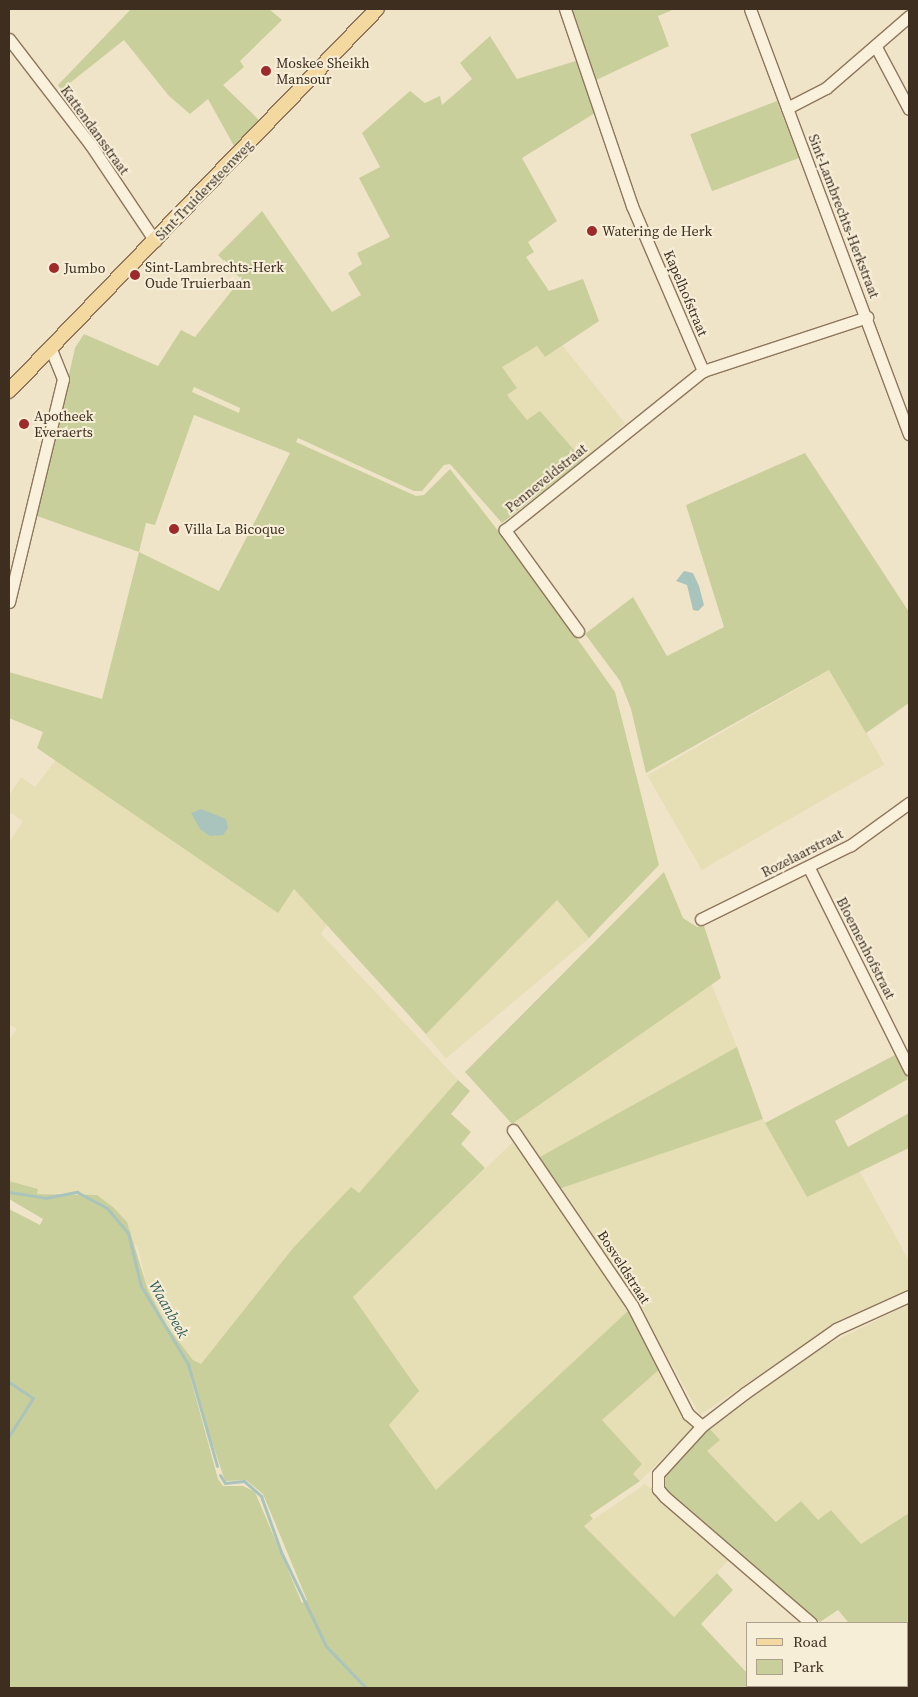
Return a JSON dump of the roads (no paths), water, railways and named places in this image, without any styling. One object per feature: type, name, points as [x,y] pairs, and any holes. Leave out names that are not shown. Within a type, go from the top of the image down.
[{"type":"main road","name":"Sint-Truidersteenweg","points":[[9,391],[377,9]]},
{"type":"street","name":"Kapelhofstraat","points":[[565,9],[632,206],[703,371]]},
{"type":"street","name":"Sint-Lambrechts-Herkstraat","points":[[750,9],[867,317],[909,434]]},
{"type":"street","points":[[787,108],[826,88],[876,47],[909,16]]},
{"type":"street","name":"Kattendansstraat","points":[[9,39],[90,144],[155,241]]},
{"type":"street","points":[[876,47],[909,109]]},
{"type":"street","points":[[703,371],[867,317]]},
{"type":"street","points":[[9,602],[63,379],[51,349]]},
{"type":"street","name":"Penneveldstraat","points":[[578,631],[505,530],[703,371]]},
{"type":"street","name":"Rozelaarstraat","points":[[701,919],[809,868],[876,829],[909,802]]},
{"type":"street","name":"Bloemenhofstraat","points":[[809,868],[909,1069]]},
{"type":"street","name":"Bosveldstraat","points":[[513,1130],[632,1305],[688,1414],[702,1426]]},
{"type":"street","points":[[810,1622],[658,1489],[658,1474],[702,1426],[836,1329],[909,1296]]},
{"type":"water","points":[[684,571],[693,573],[699,586],[704,605],[698,611],[693,610],[687,585],[676,581]]},
{"type":"water","points":[[201,809],[226,819],[228,828],[223,835],[210,836],[200,829],[191,813]]},
{"type":"waterway","name":"Waanbeek","points":[[9,1192],[45,1198],[77,1192],[107,1208],[128,1233],[141,1286],[188,1364],[217,1466]]},
{"type":"waterway","points":[[9,1382],[33,1398],[9,1436]]},
{"type":"waterway","name":"Waanbeek","points":[[220,1475],[225,1483],[244,1481],[261,1496],[281,1552],[326,1646],[366,1688]]},
{"type":"place","name":"Moskee Sheikh Mansour","points":[[266,71]]},
{"type":"place","name":"Watering de Herk","points":[[592,231]]},
{"type":"place","name":"Jumbo","points":[[54,268]]},
{"type":"place","name":"Sint-Lambrechts-Herk Oude Truierbaan","points":[[135,275]]},
{"type":"place","name":"Apotheek Everaerts","points":[[24,424]]},
{"type":"place","name":"Villa La Bicoque","points":[[174,529]]}]
